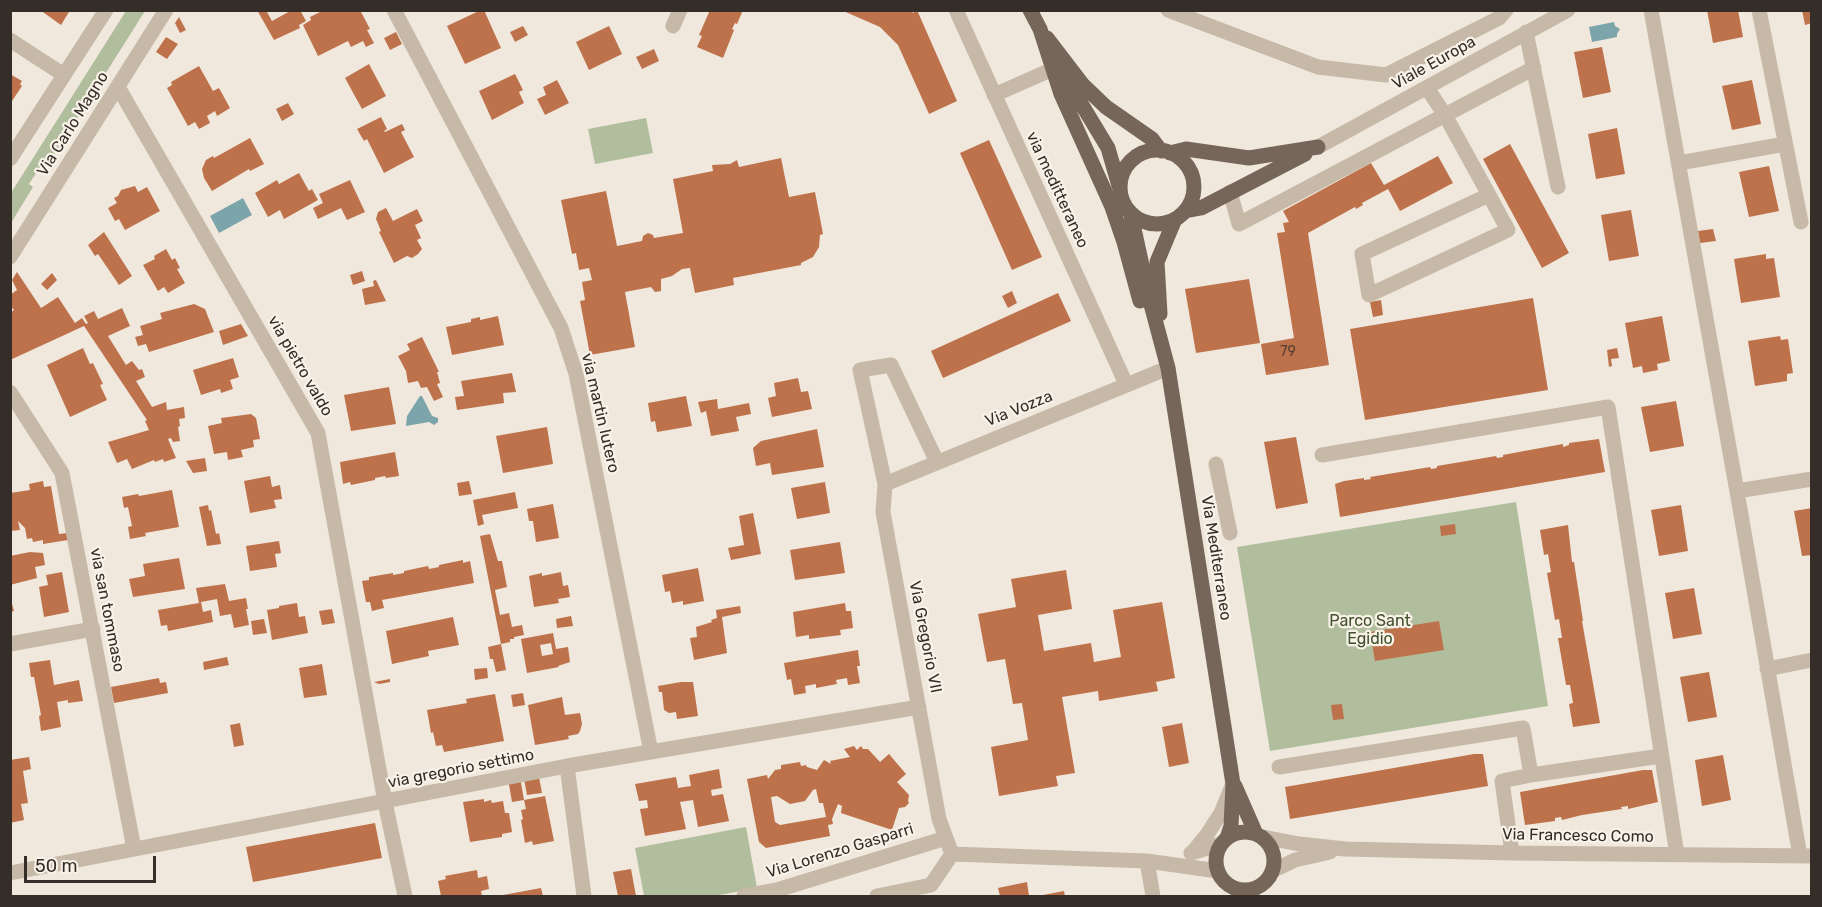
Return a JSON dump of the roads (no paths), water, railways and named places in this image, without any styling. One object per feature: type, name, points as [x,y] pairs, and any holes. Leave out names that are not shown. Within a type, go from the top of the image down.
[{"type":"main road","name":"Via Mediterraneo","points":[[1030,10],[1040,29],[1061,94],[1112,207],[1139,299],[1161,338]]},
{"type":"main road","points":[[1040,29],[1083,85],[1106,107],[1152,139],[1166,152],[1180,159],[1187,167],[1192,178],[1193,189],[1191,201],[1180,215]]},
{"type":"main road","points":[[1040,29],[1072,90],[1108,148],[1125,207],[1131,215],[1141,221],[1152,224],[1164,223],[1201,208],[1318,147]]},
{"type":"main road","points":[[1120,187],[1122,175],[1128,164],[1149,151],[1166,152],[1186,149],[1249,158],[1318,147]]},
{"type":"main road","name":"Via Mediterraneo","points":[[1131,215],[1168,368],[1233,784],[1231,826],[1224,841]]},
{"type":"main road","name":"Via Mediterraneo","points":[[1161,338],[1157,262],[1180,215]]},
{"type":"main road","name":"Via Mediterraneo","points":[[1233,784],[1259,836]]},
{"type":"main road","points":[[1263,897],[1270,874],[1274,856],[1272,849],[1259,836],[1241,832],[1224,841],[1217,853],[1218,871],[1238,892],[1264,883],[1270,874]]},
{"type":"street","points":[[10,159],[106,10]]},
{"type":"street","name":"Via Carlo Magno","points":[[10,257],[166,10]]},
{"type":"street","points":[[673,26],[680,10]]},
{"type":"street","name":"via meditteraneo","points":[[956,10],[1126,384]]},
{"type":"street","points":[[1168,10],[1318,67],[1386,75],[1499,18],[1506,10]]},
{"type":"street","name":"Viale Europa","points":[[1318,147],[1526,32],[1544,17],[1568,10]]},
{"type":"street","points":[[1652,10],[1767,669],[1806,856]]},
{"type":"street","points":[[1759,10],[1801,222]]},
{"type":"street","name":"via martin lutero","points":[[400,14],[561,328],[576,374],[651,752]]},
{"type":"street","points":[[1526,32],[1558,186]]},
{"type":"street","points":[[10,40],[64,75]]},
{"type":"street","points":[[1230,192],[1239,224],[1534,68]]},
{"type":"street","points":[[994,95],[1053,69]]},
{"type":"street","name":"via pietro valdo","points":[[118,87],[318,433],[385,802],[405,897]]},
{"type":"street","points":[[1427,88],[1445,115],[1489,195],[1508,230],[1369,295],[1362,254],[1489,195]]},
{"type":"street","points":[[1679,163],[1785,144]]},
{"type":"street","name":"Via Gregorio VII","points":[[937,462],[891,365],[860,370],[885,484],[883,512],[939,819],[952,854]]},
{"type":"street","name":"Via Vozza","points":[[885,484],[1168,368]]},
{"type":"street","name":"via san tommaso","points":[[10,392],[62,473],[134,849]]},
{"type":"street","points":[[1322,455],[1608,407],[1677,855]]},
{"type":"street","points":[[1216,464],[1230,533]]},
{"type":"street","points":[[1737,491],[1812,479]]},
{"type":"street","points":[[10,644],[93,629]]},
{"type":"street","points":[[1767,669],[1812,660]]},
{"type":"street","name":"via gregorio settimo","points":[[10,873],[567,766],[919,707]]},
{"type":"street","points":[[1279,767],[1523,728],[1531,775]]},
{"type":"street","points":[[1512,854],[1502,781],[1660,756]]},
{"type":"street","points":[[567,766],[584,897]]},
{"type":"street","points":[[1192,853],[1221,813],[1233,784]]},
{"type":"street","name":"Via Francesco Como","points":[[1259,836],[1299,844],[1345,849],[1512,854],[1806,856]]},
{"type":"street","name":"Via Lorenzo Gasparri","points":[[744,897],[777,890],[946,838]]},
{"type":"street","points":[[1147,861],[1192,853],[1224,841]]},
{"type":"street","name":"Via Francesco Como","points":[[1270,874],[1295,860],[1345,849]]},
{"type":"street","points":[[877,897],[931,885],[952,854],[1147,861],[1218,871]]},
{"type":"street","points":[[1147,861],[1153,897]]},
{"type":"water","points":[[1614,22],[1615,26],[1620,29],[1617,37],[1592,42],[1589,27]]},
{"type":"water","points":[[243,198],[252,215],[219,233],[210,216]]},
{"type":"water","points":[[420,396],[432,416],[438,418],[438,422],[434,425],[429,422],[406,426],[407,416]]},
{"type":"park label","name":"Parco Sant Egidio","points":[[1370,630]]}]
